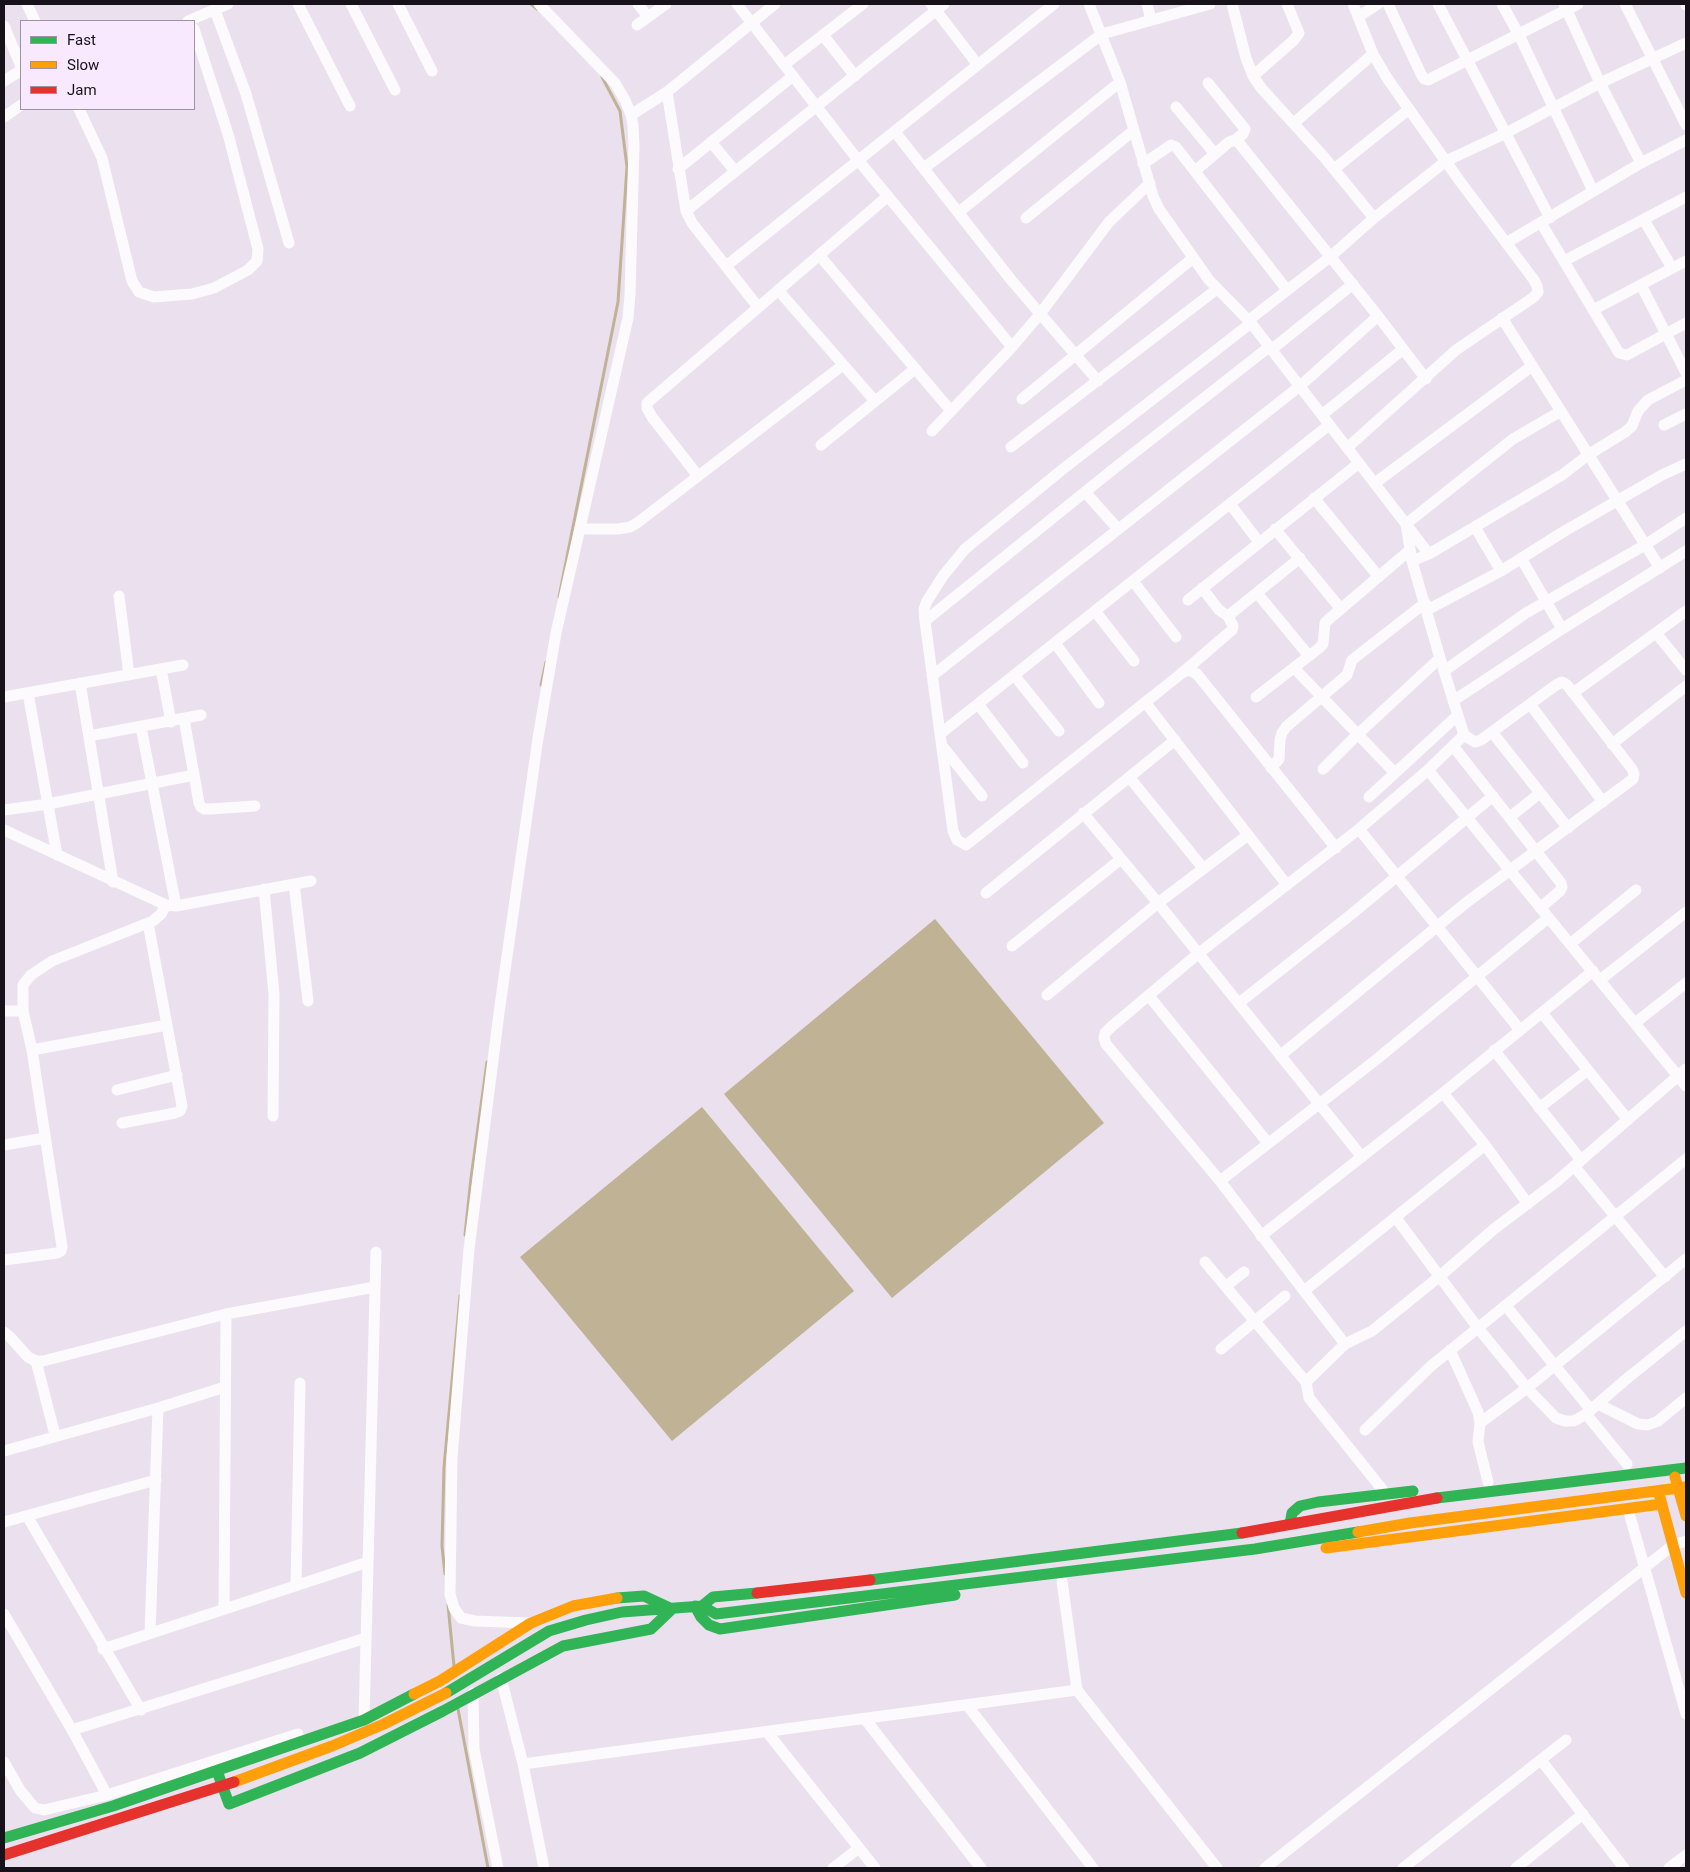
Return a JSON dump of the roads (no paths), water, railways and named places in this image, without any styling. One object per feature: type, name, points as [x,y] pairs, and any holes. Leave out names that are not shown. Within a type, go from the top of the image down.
[{"type":"main road","points":[[1290,1524],[1292,1513],[1300,1506],[1318,1502],[1686,1457]]},
{"type":"main road","points":[[4,1855],[230,1783],[332,1746],[436,1699],[549,1630],[586,1620],[626,1612],[698,1606],[713,1597],[830,1585],[1241,1534],[1421,1500],[1686,1468]]},
{"type":"main road","points":[[1674,1470],[1682,1487],[1686,1516]]},
{"type":"main road","points":[[1652,1472],[1686,1593]]},
{"type":"main road","points":[[698,1606],[716,1614],[1255,1549],[1410,1523],[1682,1487]]},
{"type":"main road","points":[[698,1606],[701,1617],[709,1625],[720,1629],[1062,1581],[1662,1504]]},
{"type":"main road","points":[[1320,1518],[1324,1537]]},
{"type":"main road","points":[[4,1838],[114,1806],[217,1771],[364,1717],[440,1681],[531,1623],[573,1606],[618,1598],[644,1596],[672,1609]]},
{"type":"main road","points":[[217,1771],[229,1804],[360,1754],[563,1646],[651,1629],[672,1609]]},
{"type":"street","points":[[27,4],[35,20]]},
{"type":"street","points":[[195,21],[228,4]]},
{"type":"street","points":[[298,4],[350,106]]},
{"type":"street","points":[[351,4],[395,90]]},
{"type":"street","points":[[398,4],[432,71]]},
{"type":"street","points":[[531,1623],[474,1622],[462,1618],[454,1608],[450,1594],[452,1457],[469,1249],[539,728],[556,633],[628,318],[634,155],[634,125],[625,100],[615,83],[540,4]]},
{"type":"street","points":[[638,4],[648,17]]},
{"type":"street","points":[[636,25],[666,4]]},
{"type":"street","points":[[736,4],[858,160],[1012,347]]},
{"type":"street","points":[[631,115],[667,92],[775,4]]},
{"type":"street","points":[[784,65],[863,4]]},
{"type":"street","points":[[726,266],[978,65],[1041,8],[1054,4]]},
{"type":"street","points":[[1089,4],[1120,82],[1143,164],[1159,209],[1217,289],[1250,322],[1430,554]]},
{"type":"street","points":[[1147,4],[1151,20]]},
{"type":"street","points":[[924,168],[1102,34],[1210,4]]},
{"type":"street","points":[[1232,4],[1246,58],[1253,76],[1262,89],[1334,169],[1374,218]]},
{"type":"street","points":[[1253,76],[1294,40],[1298,33],[1287,4]]},
{"type":"street","points":[[1347,448],[1426,379],[1456,350],[1534,297],[1538,292],[1534,280],[1408,110],[1387,78],[1374,54],[1353,4]]},
{"type":"street","points":[[1358,17],[1378,4]]},
{"type":"street","points":[[1388,4],[1424,79],[1433,78],[1468,61],[1518,35],[1565,7],[1578,4]]},
{"type":"street","points":[[1438,4],[1506,133],[1564,261],[1616,350],[1623,355],[1627,355],[1686,323]]},
{"type":"street","points":[[1502,4],[1593,191]]},
{"type":"street","points":[[1625,4],[1686,125]]},
{"type":"street","points":[[686,210],[855,76],[937,6],[978,65]]},
{"type":"street","points":[[1565,7],[1600,83],[1641,163]]},
{"type":"street","points":[[215,10],[246,94],[289,243]]},
{"type":"street","points":[[5,33],[20,64]]},
{"type":"street","points":[[80,110],[102,158],[132,281],[139,292],[154,297],[192,294],[214,288],[248,270],[257,262],[258,249],[228,134],[195,35]]},
{"type":"street","points":[[823,35],[855,76]]},
{"type":"street","points":[[1202,588],[1219,610],[1228,616],[1233,626],[1232,630],[1182,673],[966,845],[957,840],[953,831],[924,609],[927,601],[948,570],[965,549],[1063,469],[1250,322],[1287,290],[1330,257],[1374,218],[1446,161],[1506,133],[1600,83],[1686,43]]},
{"type":"street","points":[[1294,123],[1374,54]]},
{"type":"street","points":[[4,82],[20,71]]},
{"type":"street","points":[[678,169],[793,76]]},
{"type":"street","points":[[959,212],[1120,82]]},
{"type":"street","points":[[1195,171],[1229,142],[1243,134],[1245,129],[1208,83]]},
{"type":"street","points":[[667,92],[686,210],[692,222],[758,307]]},
{"type":"street","points":[[4,117],[20,106]]},
{"type":"street","points":[[1176,107],[1215,154]]},
{"type":"street","points":[[1334,169],[1408,110]]},
{"type":"street","points":[[1026,218],[1133,130]]},
{"type":"street","points":[[895,132],[1040,314],[1098,381]]},
{"type":"street","points":[[1235,140],[1353,284],[1426,379]]},
{"type":"street","points":[[1506,243],[1641,163],[1686,140]]},
{"type":"street","points":[[711,142],[735,171]]},
{"type":"street","points":[[1143,164],[1172,145],[1176,147],[1287,290]]},
{"type":"street","points":[[932,431],[1012,347],[1040,314],[1109,222],[1150,183]]},
{"type":"street","points":[[698,476],[652,416],[647,408],[647,403],[888,196]]},
{"type":"street","points":[[1564,261],[1686,197]]},
{"type":"street","points":[[1644,220],[1672,268]]},
{"type":"street","points":[[818,255],[951,412]]},
{"type":"street","points":[[1022,399],[1193,258]]},
{"type":"street","points":[[1593,310],[1686,261]]},
{"type":"street","points":[[925,621],[1085,492],[1353,284]]},
{"type":"street","points":[[1640,285],[1686,373]]},
{"type":"street","points":[[1011,447],[1217,289]]},
{"type":"street","points":[[778,290],[875,400]]},
{"type":"street","points":[[932,676],[1300,386],[1378,316]]},
{"type":"street","points":[[1502,318],[1660,568]]},
{"type":"street","points":[[1322,416],[1402,350]]},
{"type":"street","points":[[580,529],[604,530],[630,527],[843,364]]},
{"type":"street","points":[[1376,484],[1532,366]]},
{"type":"street","points":[[821,445],[915,369]]},
{"type":"street","points":[[1256,697],[1323,644],[1325,624],[1379,577],[1411,556],[1430,554],[1562,475],[1588,455],[1626,432],[1632,426],[1638,410],[1648,400],[1686,380]]},
{"type":"street","points":[[1406,524],[1513,438],[1561,411]]},
{"type":"street","points":[[1664,425],[1686,414]]},
{"type":"street","points":[[941,739],[978,704],[1329,425]]},
{"type":"street","points":[[1188,600],[1358,463]]},
{"type":"street","points":[[1272,768],[1279,759],[1282,733],[1347,675],[1352,660],[1426,607],[1501,571],[1617,500],[1686,464]]},
{"type":"street","points":[[1085,492],[1118,529]]},
{"type":"street","points":[[1314,498],[1379,577]]},
{"type":"street","points":[[1230,504],[1259,542]]},
{"type":"street","points":[[1444,671],[1545,601],[1645,545],[1686,518]]},
{"type":"street","points":[[1281,1055],[1438,926],[1628,783],[1634,774],[1567,685],[1562,682],[1481,740],[1475,742],[1464,735],[1411,556],[1406,524]]},
{"type":"street","points":[[1475,527],[1501,571]]},
{"type":"street","points":[[1275,529],[1341,609]]},
{"type":"street","points":[[1454,702],[1562,629],[1686,551]]},
{"type":"street","points":[[1228,616],[1300,558]]},
{"type":"street","points":[[1521,558],[1562,629]]},
{"type":"street","points":[[1133,581],[1176,637]]},
{"type":"street","points":[[1257,593],[1309,656]]},
{"type":"street","points":[[119,596],[129,675]]},
{"type":"street","points":[[1095,611],[1134,661]]},
{"type":"street","points":[[1573,693],[1686,611]]},
{"type":"street","points":[[1656,633],[1686,670]]},
{"type":"street","points":[[1054,643],[1099,703]]},
{"type":"street","points":[[1323,770],[1358,734],[1440,658]]},
{"type":"street","points":[[4,696],[182,665]]},
{"type":"street","points":[[1294,668],[1395,772]]},
{"type":"street","points":[[161,669],[171,722]]},
{"type":"street","points":[[1182,673],[1189,670],[1197,674],[1336,848]]},
{"type":"street","points":[[1014,675],[1059,731]]},
{"type":"street","points":[[80,683],[113,882]]},
{"type":"street","points":[[1612,744],[1686,686]]},
{"type":"street","points":[[28,693],[57,855]]},
{"type":"street","points":[[1145,702],[1287,885]]},
{"type":"street","points":[[978,704],[1023,763]]},
{"type":"street","points":[[1530,704],[1603,802]]},
{"type":"street","points":[[89,736],[201,715]]},
{"type":"street","points":[[1368,797],[1458,715]]},
{"type":"street","points":[[184,719],[199,803],[204,809],[255,806]]},
{"type":"street","points":[[141,727],[171,905]]},
{"type":"street","points":[[1492,732],[1568,828]]},
{"type":"street","points":[[1345,1344],[1220,1181],[1106,1044],[1104,1038],[1105,1033],[1199,954],[1359,829],[1428,770],[1464,735]]},
{"type":"street","points":[[941,739],[982,796]]},
{"type":"street","points":[[986,893],[1175,740]]},
{"type":"street","points":[[1453,746],[1561,882],[1562,887],[1560,891],[1540,908]]},
{"type":"street","points":[[1306,1382],[1345,1344],[1372,1331],[1494,1229],[1528,1204],[1628,1120],[1684,1077],[1635,1023],[1428,770]]},
{"type":"street","points":[[4,810],[48,804],[194,775]]},
{"type":"street","points":[[1129,777],[1203,868]]},
{"type":"street","points":[[1510,817],[1540,793]]},
{"type":"street","points":[[1239,1003],[1398,877],[1493,796]]},
{"type":"street","points":[[1083,813],[1158,903],[1362,1157]]},
{"type":"street","points":[[1359,829],[1520,1030]]},
{"type":"street","points":[[4,830],[113,882],[171,905],[312,880]]},
{"type":"street","points":[[1047,995],[1158,903],[1248,835]]},
{"type":"street","points":[[1012,946],[1121,859]]},
{"type":"street","points":[[294,884],[308,1001]]},
{"type":"street","points":[[264,890],[273,972],[274,1116]]},
{"type":"street","points":[[1570,944],[1636,890]]},
{"type":"street","points":[[4,1260],[49,1255],[61,1251],[62,1247],[32,1050],[23,1011],[23,985],[31,974],[52,961],[148,923],[171,905]]},
{"type":"street","points":[[1600,980],[1686,912]]},
{"type":"street","points":[[1220,1181],[1320,1104],[1548,918]]},
{"type":"street","points":[[122,1123],[175,1114],[180,1111],[182,1106],[148,923]]},
{"type":"street","points":[[1261,1236],[1443,1093],[1593,971]]},
{"type":"street","points":[[1635,1023],[1686,983]]},
{"type":"street","points":[[1149,996],[1268,1143]]},
{"type":"street","points":[[4,1011],[23,1011]]},
{"type":"street","points":[[1542,1013],[1628,1120]]},
{"type":"street","points":[[32,1050],[167,1025]]},
{"type":"street","points":[[1494,1050],[1539,1108],[1616,1218],[1665,1277]]},
{"type":"street","points":[[1539,1108],[1588,1070]]},
{"type":"street","points":[[117,1090],[177,1075]]},
{"type":"street","points":[[1443,1093],[1485,1145],[1528,1204]]},
{"type":"street","points":[[4,1145],[45,1138]]},
{"type":"street","points":[[1304,1292],[1485,1145]]},
{"type":"street","points":[[1365,1430],[1415,1380],[1450,1350],[1686,1160]]},
{"type":"street","points":[[1396,1218],[1478,1328],[1527,1388],[1556,1418],[1574,1421],[1592,1410],[1686,1331]]},
{"type":"street","points":[[4,1762],[20,1790],[35,1808],[44,1810],[107,1795],[364,1717],[376,1252]]},
{"type":"street","points":[[1480,1422],[1527,1388],[1686,1260]]},
{"type":"street","points":[[1205,1262],[1306,1382],[1309,1398],[1386,1494]]},
{"type":"street","points":[[1226,1286],[1244,1272]]},
{"type":"street","points":[[4,1332],[28,1357],[36,1361],[43,1361],[226,1314],[375,1287]]},
{"type":"street","points":[[1221,1348],[1284,1296]]},
{"type":"street","points":[[1506,1306],[1592,1410],[1627,1464]]},
{"type":"street","points":[[224,1608],[226,1314]]},
{"type":"street","points":[[1450,1350],[1478,1412],[1480,1422],[1478,1442],[1488,1482]]},
{"type":"street","points":[[36,1361],[55,1435]]},
{"type":"street","points":[[296,1585],[300,1384]]},
{"type":"street","points":[[4,1450],[158,1408],[225,1387]]},
{"type":"street","points":[[1592,1410],[1638,1424],[1648,1425],[1658,1421],[1686,1398]]},
{"type":"street","points":[[150,1633],[158,1408]]},
{"type":"street","points":[[4,1522],[156,1480]]},
{"type":"street","points":[[1628,1509],[1686,1714]]},
{"type":"street","points":[[27,1516],[140,1710]]},
{"type":"street","points":[[1264,1868],[1673,1545],[1686,1542]]},
{"type":"street","points":[[103,1649],[368,1562]]},
{"type":"street","points":[[1062,1581],[1076,1690],[1217,1868]]},
{"type":"street","points":[[4,1614],[72,1730],[107,1795]]},
{"type":"street","points":[[72,1730],[366,1638]]},
{"type":"street","points":[[501,1678],[523,1764],[544,1868]]},
{"type":"street","points":[[523,1764],[1076,1690]]},
{"type":"street","points":[[471,1695],[474,1749],[498,1868]]},
{"type":"street","points":[[967,1705],[1092,1868]]},
{"type":"street","points":[[865,1719],[981,1868]]},
{"type":"street","points":[[767,1732],[875,1868]]},
{"type":"street","points":[[1403,1868],[1566,1740]]},
{"type":"street","points":[[1540,1760],[1624,1868]]},
{"type":"street","points":[[1516,1868],[1583,1814]]},
{"type":"street","points":[[833,1868],[859,1848]]},
{"type":"street","points":[[1669,1868],[1686,1855]]},
{"type":"waterway","points":[[531,4],[537,9]]},
{"type":"waterway","points":[[559,597],[618,302],[627,167],[620,111],[602,77]]},
{"type":"waterway","points":[[541,685],[546,662]]},
{"type":"waterway","points":[[465,1235],[487,1062]]},
{"type":"waterway","points":[[445,1574],[442,1546],[444,1467],[460,1296]]},
{"type":"waterway","points":[[448,1605],[454,1666]]},
{"type":"waterway","points":[[458,1709],[488,1868]]}]
